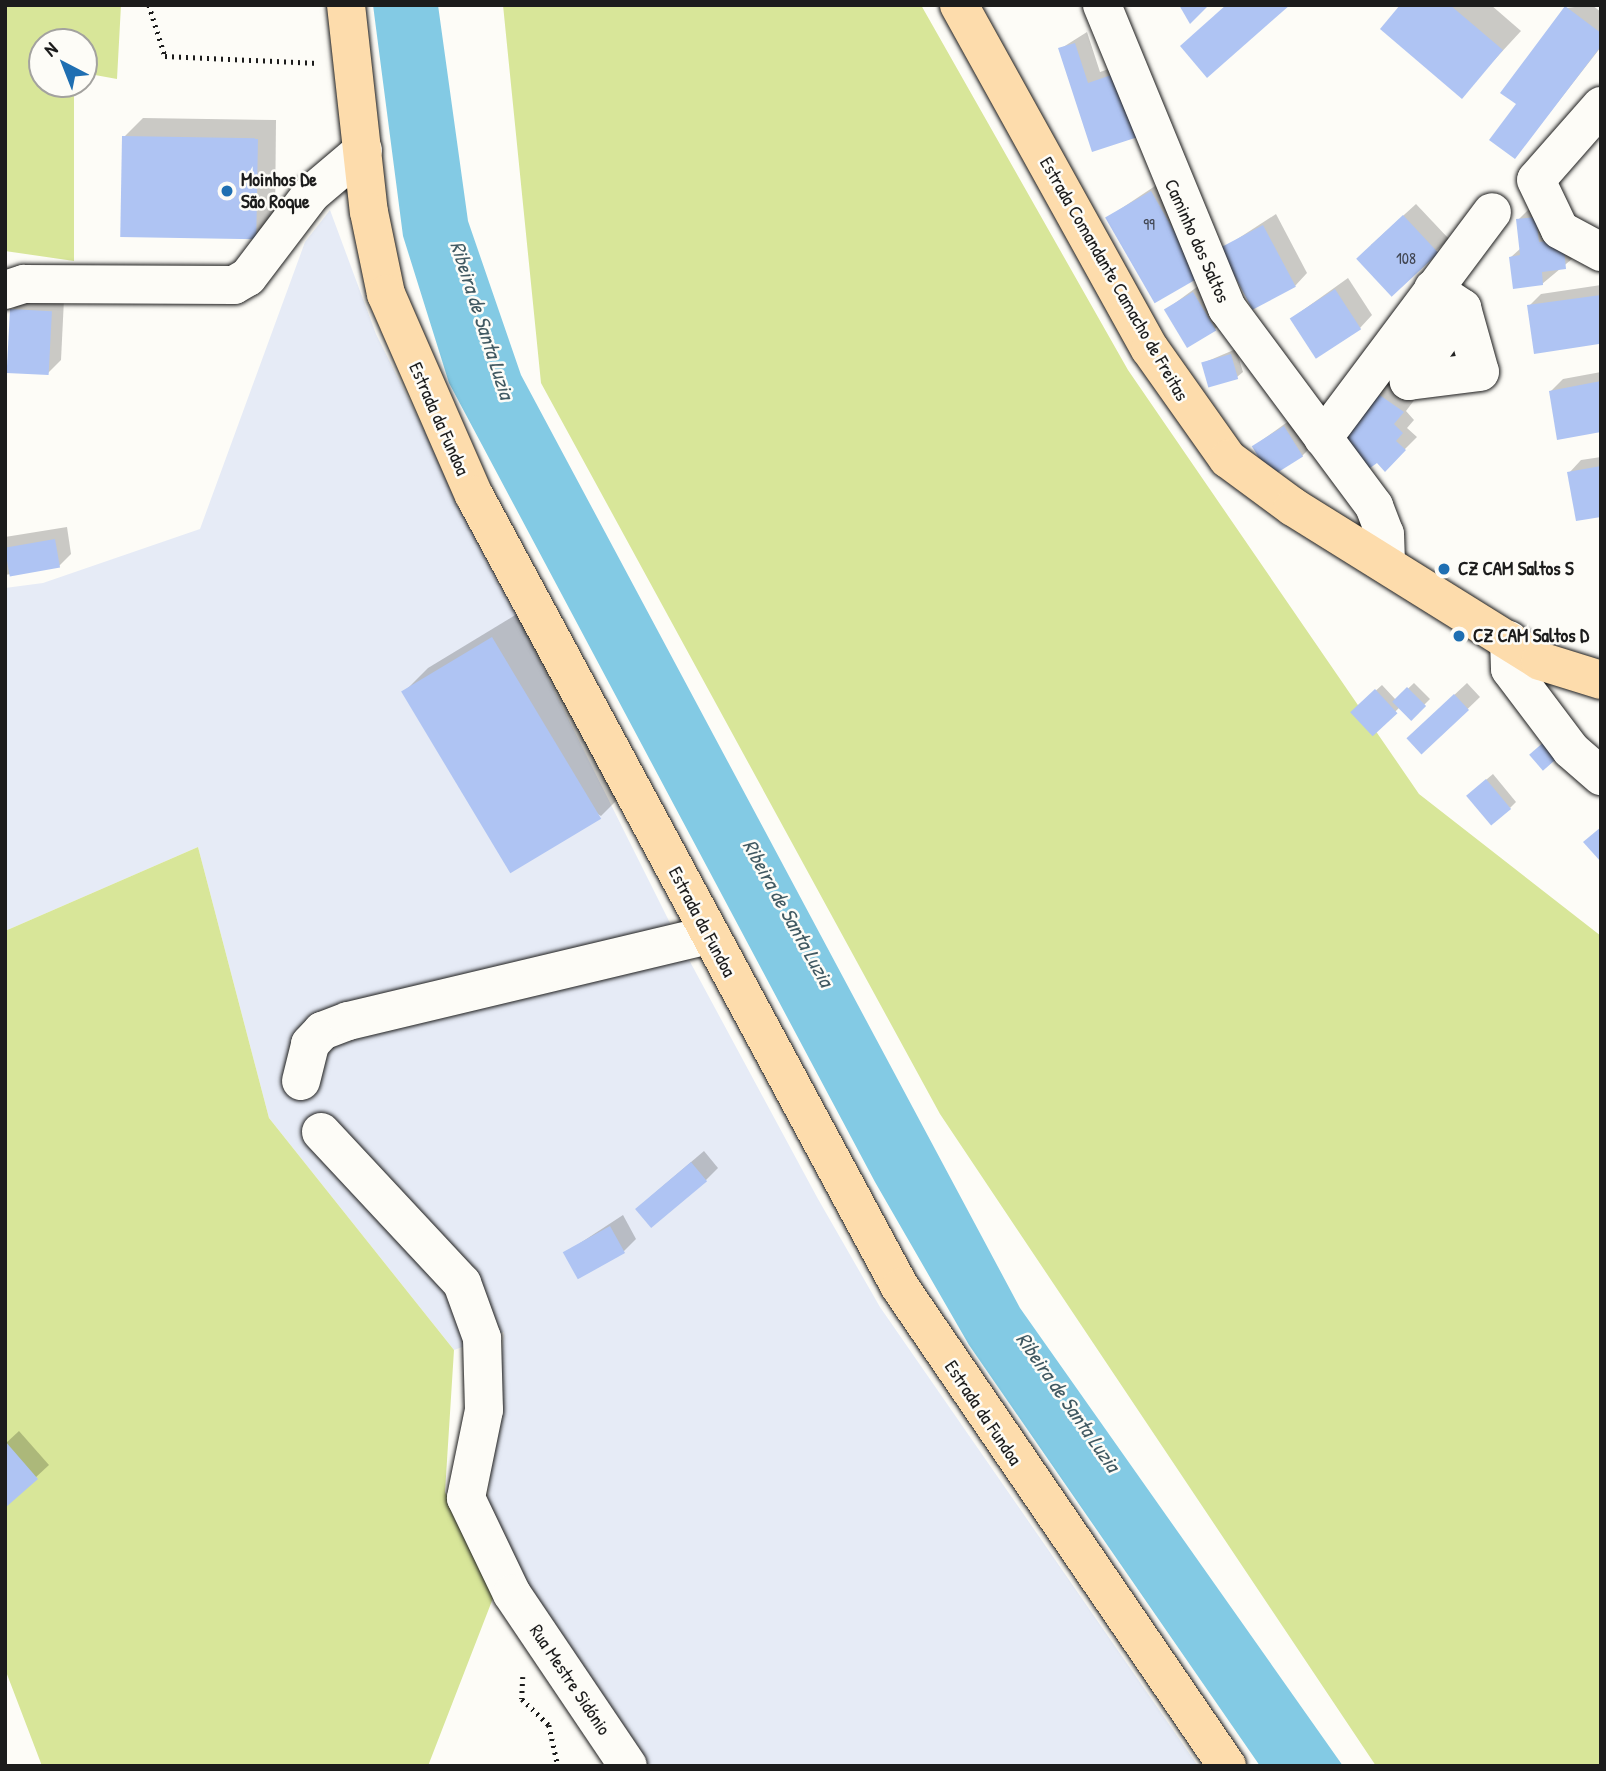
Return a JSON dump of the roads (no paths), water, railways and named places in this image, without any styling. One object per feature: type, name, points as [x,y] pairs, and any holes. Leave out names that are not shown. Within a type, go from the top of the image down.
[{"type":"main road","name":"Estrada da Fundoa","points":[[346,5],[363,150],[386,294],[421,383],[474,495],[900,1287],[1227,1766]]},
{"type":"main road","name":"Estrada Comandante Camacho de Freitas","points":[[959,5],[1193,418],[1228,459],[1386,564],[1540,661],[1601,680]]},
{"type":"street","name":"Caminho dos Saltos","points":[[1102,5],[1227,308],[1374,506],[1385,534],[1386,564]]},
{"type":"street","points":[[1601,106],[1536,180],[1560,230],[1601,252]]},
{"type":"street","points":[[5,290],[24,284],[234,285],[248,277],[311,194],[363,150]]},
{"type":"street","points":[[1323,438],[1448,299],[1492,212]]},
{"type":"street","points":[[1509,640],[1510,669],[1572,750],[1601,776]]},
{"type":"street","points":[[301,1081],[310,1044],[322,1031],[348,1021],[709,935]]},
{"type":"street","name":"Rua Mestre Sidónio","points":[[321,1132],[462,1283],[482,1338],[484,1410],[466,1498],[512,1594],[628,1766]]},
{"type":"water","name":"Ribeira de Santa Luzia","points":[[373,5],[438,5],[468,221],[521,375],[1020,1308],[1343,1766],[1260,1766],[969,1345],[875,1182],[449,383],[403,236]]},
{"type":"place","name":"Moinhos De São Roque","points":[[227,191]]},
{"type":"place","name":"CZ CAM Saltos S","points":[[1444,569]]},
{"type":"place","name":"CZ CAM Saltos D","points":[[1459,636]]}]
